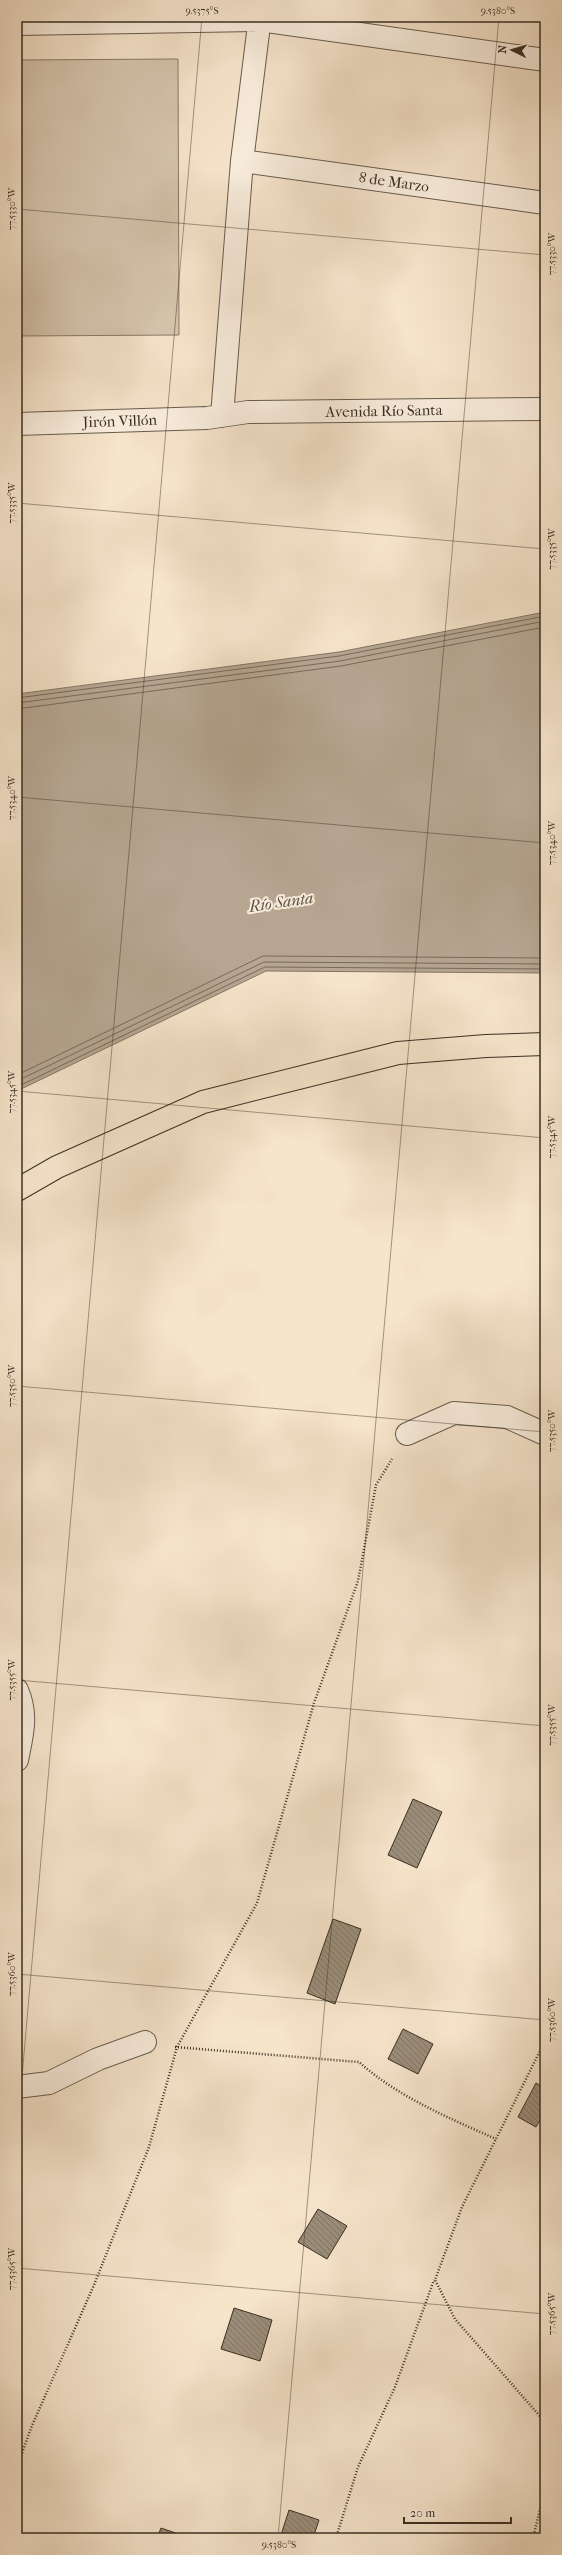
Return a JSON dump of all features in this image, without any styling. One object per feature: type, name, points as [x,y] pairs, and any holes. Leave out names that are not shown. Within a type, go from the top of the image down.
[{"type":"main road","points":[[18,1192],[57,1167],[203,1102],[398,1054],[486,1046],[545,1044]]},
{"type":"street","points":[[222,416],[242,161],[260,19]]},
{"type":"street","points":[[17,24],[260,19],[545,60]]},
{"type":"street","name":"8 de Marzo","points":[[242,161],[545,203]]},
{"type":"street","name":"Avenida Río Santa","points":[[222,416],[248,412],[545,408]]},
{"type":"street","name":"Jirón Villón","points":[[17,424],[222,416]]},
{"type":"street","points":[[407,1434],[454,1412],[506,1417],[545,1434]]},
{"type":"street","points":[[17,1690],[23,1704],[23,1727],[17,1760]]},
{"type":"street","points":[[17,2087],[49,2083],[98,2059],[145,2042]]},
{"type":"path","points":[[17,2468],[31,2428],[94,2286],[149,2147],[177,2047],[257,1903],[314,1703],[358,1581],[376,1485],[407,1434]]},
{"type":"path","points":[[336,2538],[358,2467],[395,2386],[462,2207],[545,2041]]},
{"type":"path","points":[[145,2042],[177,2047],[359,2062],[378,2078],[409,2096],[496,2139]]},
{"type":"path","points":[[435,2280],[456,2319],[545,2422]]},
{"type":"path","points":[[533,2538],[545,2489]]},
{"type":"shaded area","points":[[178,59],[179,335],[17,336],[17,60]]},
{"type":"water","name":"Río Santa","points":[[545,612],[545,973],[266,971],[17,1091],[17,694],[339,652]]},
{"type":"building","points":[[413,1799],[442,1812],[417,1868],[388,1855]]},
{"type":"building","points":[[333,1919],[361,1929],[335,2004],[307,1993]]},
{"type":"building","points":[[403,2029],[433,2044],[418,2074],[388,2059]]},
{"type":"building","points":[[536,2083],[545,2088],[545,2111],[536,2127],[518,2117]]},
{"type":"building","points":[[318,2209],[347,2226],[327,2259],[298,2242]]},
{"type":"building","points":[[234,2308],[272,2320],[260,2361],[221,2349]]},
{"type":"building","points":[[289,2510],[319,2520],[313,2538],[280,2538]]},
{"type":"building","points":[[161,2528],[190,2538],[157,2538]]}]
